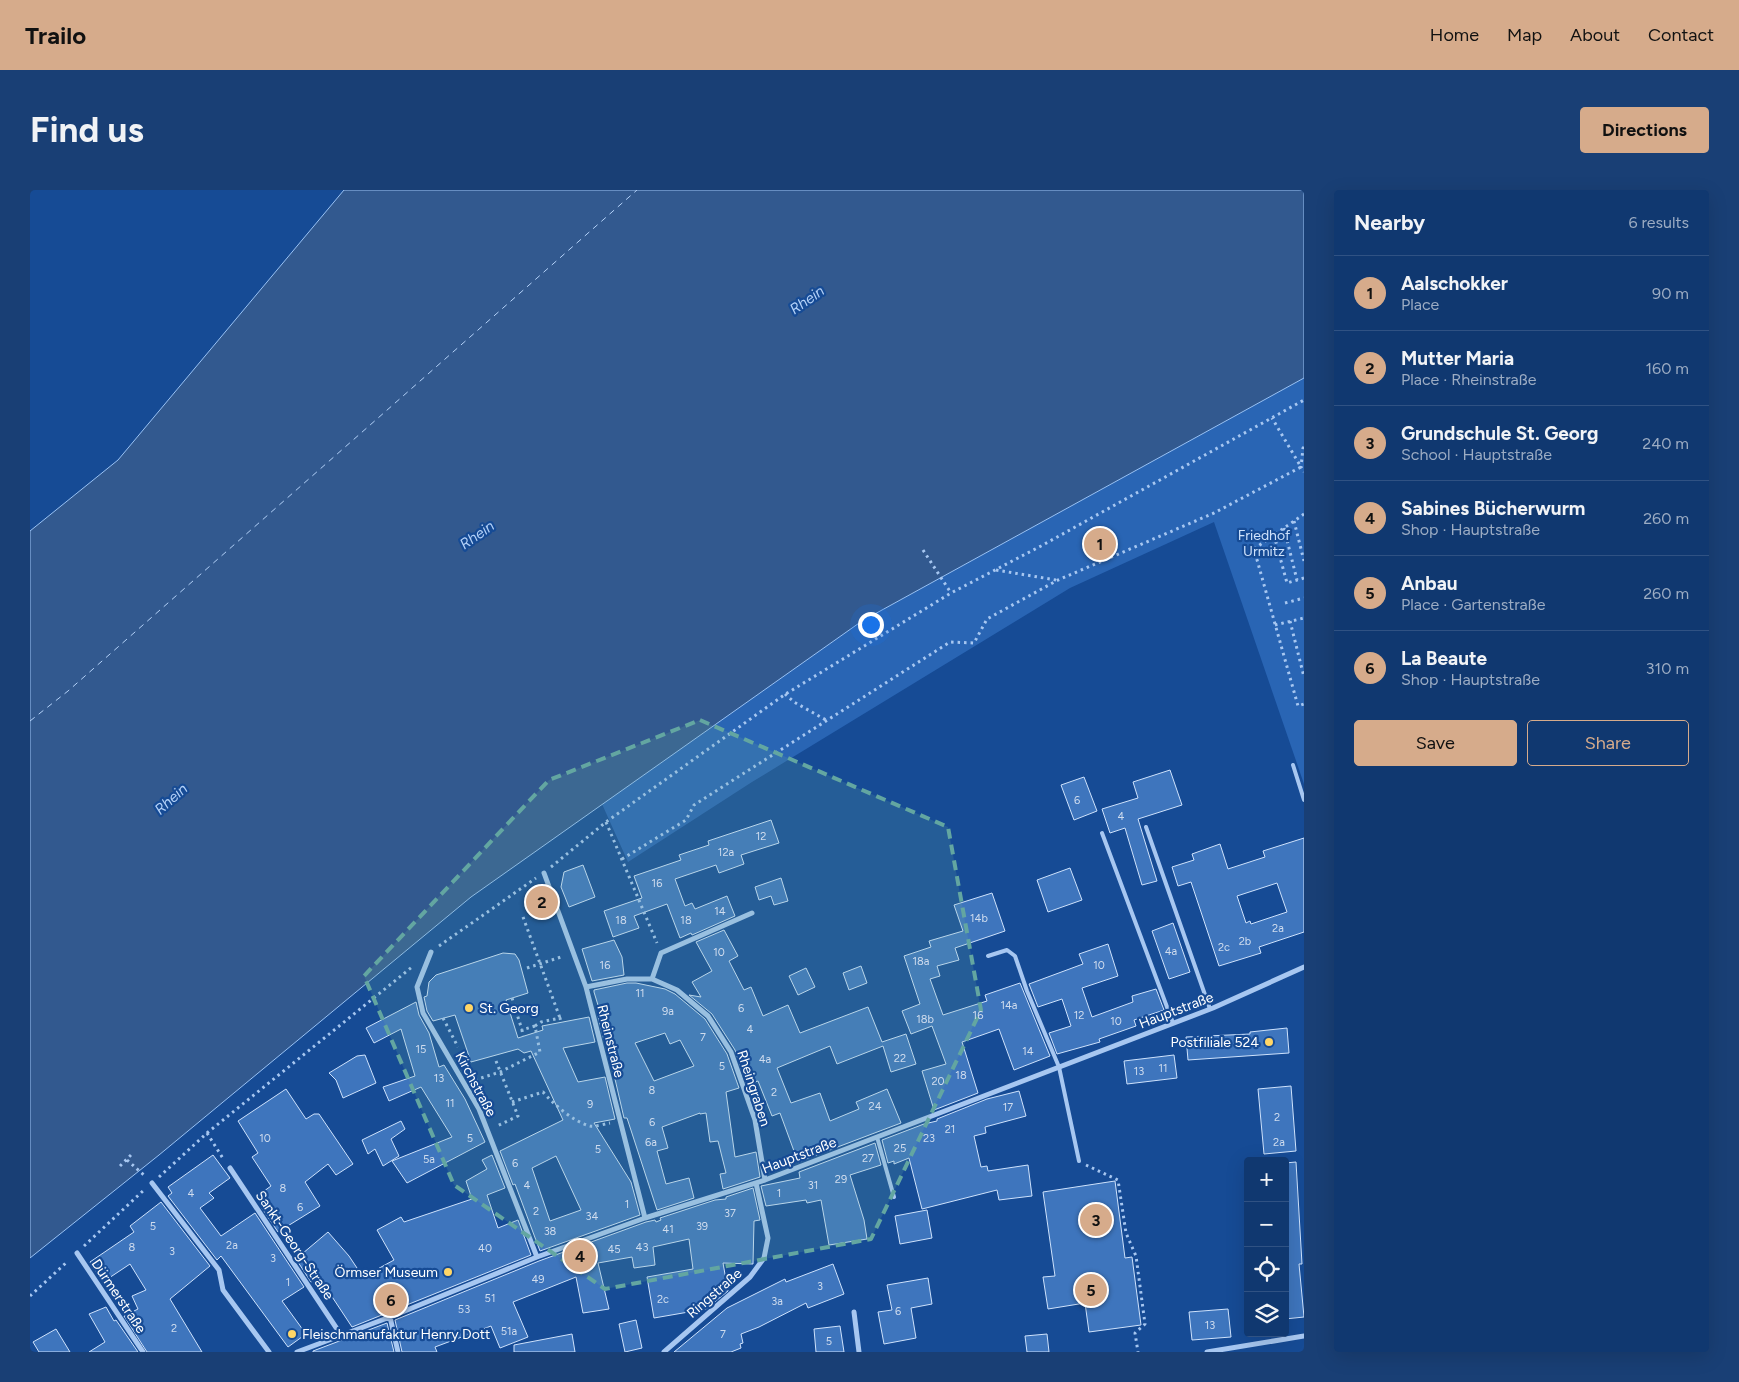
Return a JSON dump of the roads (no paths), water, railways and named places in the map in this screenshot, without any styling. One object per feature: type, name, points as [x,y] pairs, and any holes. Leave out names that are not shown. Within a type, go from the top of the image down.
[{"type":"street","name":"Rheinstraße","points":[[544,873],[586,987],[645,1218]]},
{"type":"street","points":[[652,980],[662,953],[752,913]]},
{"type":"street","name":"Kirchstraße","points":[[431,952],[417,987],[423,1013],[479,1108],[537,1257]]},
{"type":"street","name":"Hauptstraße","points":[[297,1352],[390,1317],[537,1257],[645,1218],[765,1180],[1210,1009],[1304,968]]},
{"type":"street","name":"Rheingraben","points":[[586,987],[627,980],[652,980],[678,990],[708,1016],[731,1052],[755,1120],[765,1180]]},
{"type":"street","name":"Sankt-Georg-Straße","points":[[230,1168],[341,1335]]},
{"type":"street","points":[[152,1183],[219,1270],[223,1290],[269,1352]]},
{"type":"street","name":"Ringstraße","points":[[664,1352],[750,1277],[764,1258],[768,1238],[756,1183]]},
{"type":"street","name":"Dürmerstraße","points":[[77,1253],[143,1352]]},
{"type":"street","points":[[854,1312],[859,1352]]},
{"type":"street","points":[[390,1317],[398,1352]]},
{"type":"street","points":[[1207,1352],[1304,1336]]},
{"type":"lane","points":[[1293,765],[1304,800]]},
{"type":"lane","points":[[1146,827],[1210,1009]]},
{"type":"lane","points":[[1102,833],[1173,1023]]},
{"type":"lane","points":[[988,956],[1007,950],[1015,956],[1027,991],[1059,1067],[1079,1161]]},
{"type":"lane","points":[[877,1137],[894,1197]]},
{"type":"water","name":"Rhein","points":[[344,190],[1304,190],[1304,378],[862,621],[471,897],[159,1155],[30,1258],[30,531],[118,460]]},
{"type":"place","name":"Aalschokker","points":[[1100,544]]},
{"type":"place","name":"Mutter Maria","points":[[542,902]]},
{"type":"place","name":"St. Georg","points":[[469,1008]]},
{"type":"place","name":"Postfiliale 524","points":[[1269,1042]]},
{"type":"place","name":"Grundschule St. Georg","points":[[1096,1220]]},
{"type":"place","name":"Sabines Bücherwurm","points":[[580,1256]]},
{"type":"place","name":"Örmser Museum","points":[[448,1272]]},
{"type":"place","name":"Anbau","points":[[1091,1290]]},
{"type":"place","name":"La Beaute","points":[[391,1300]]},
{"type":"place","name":"Fleischmanufaktur Henry Dott","points":[[292,1334]]},
{"type":"park label","name":"Friedhof Urmitz","points":[[1264,544]]}]
